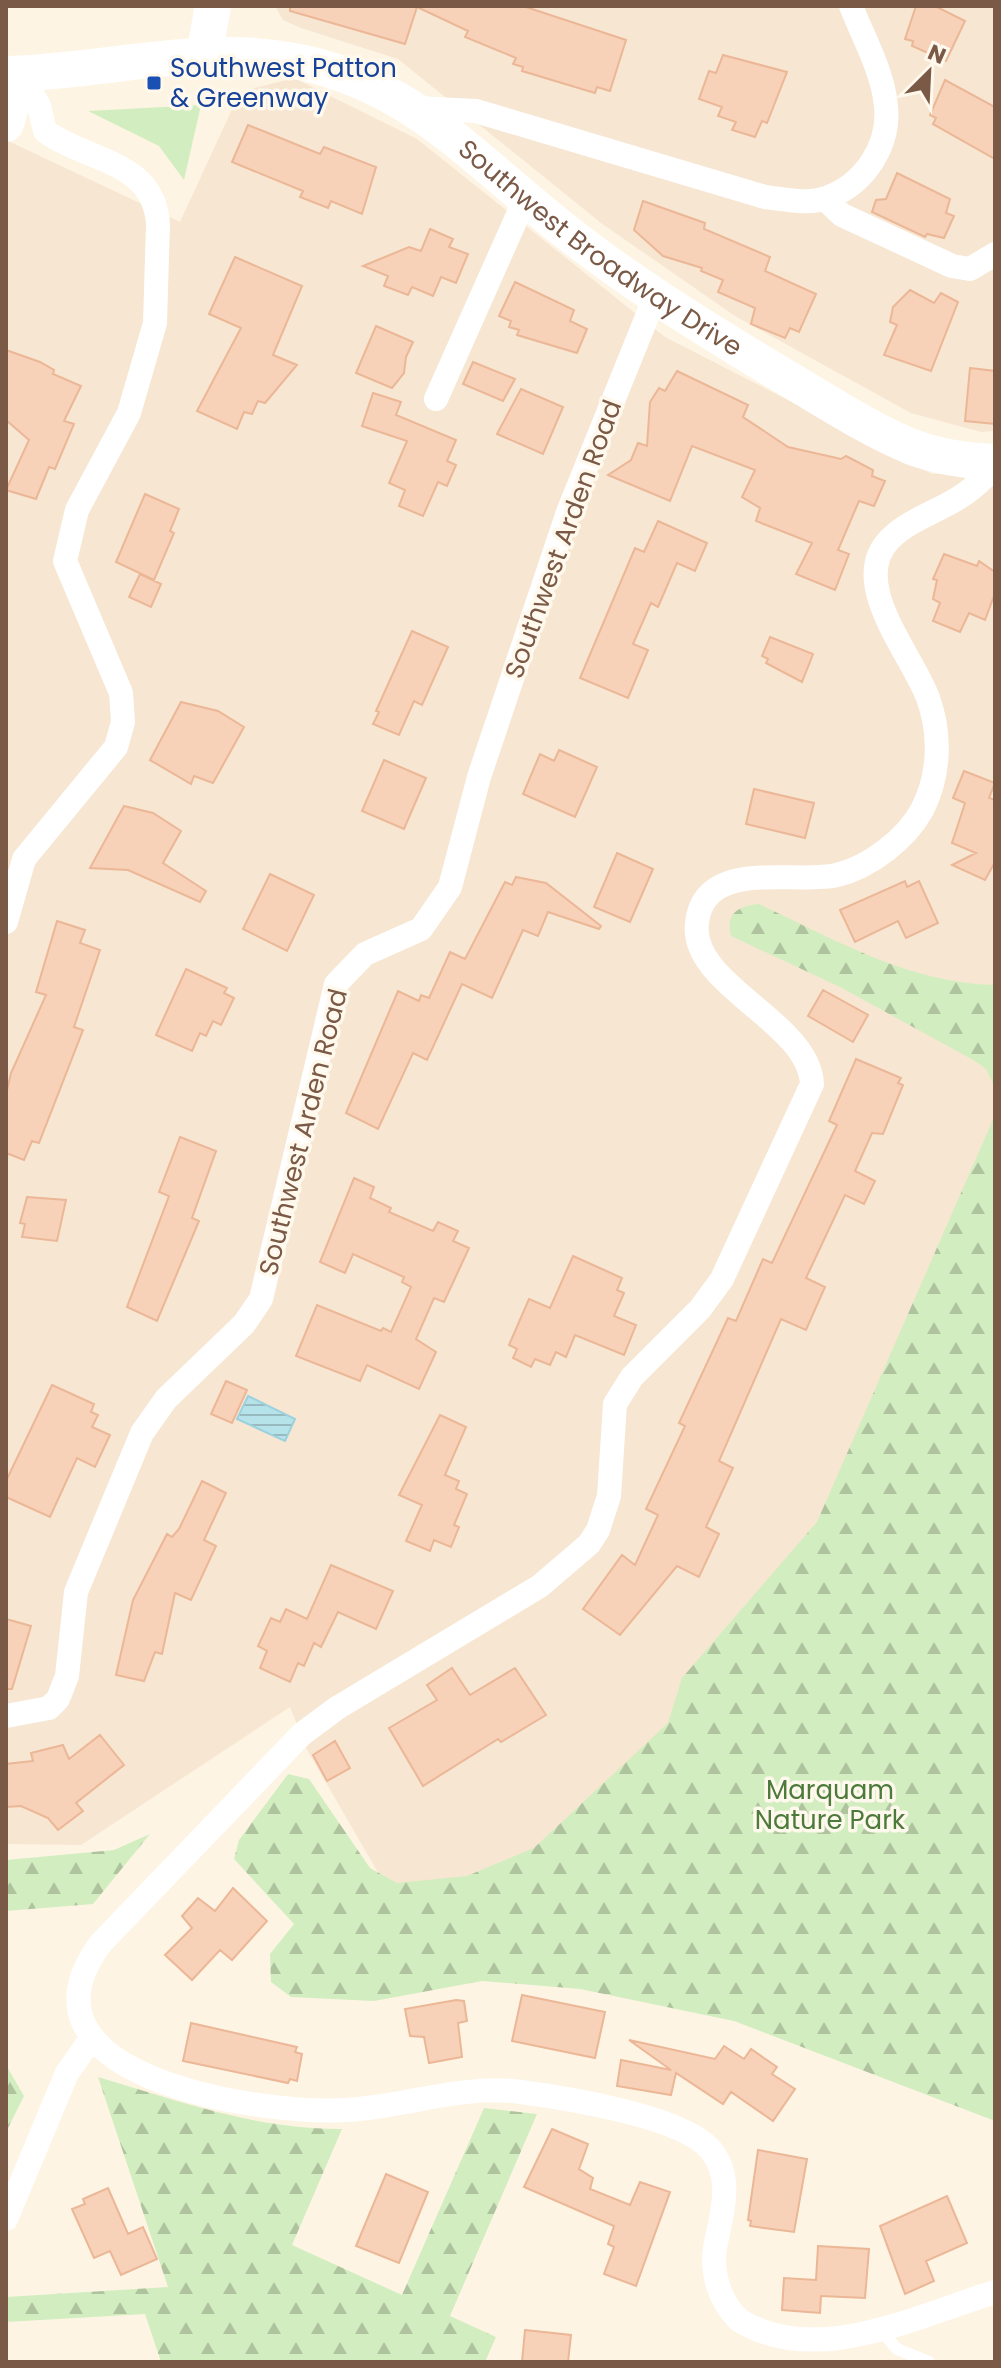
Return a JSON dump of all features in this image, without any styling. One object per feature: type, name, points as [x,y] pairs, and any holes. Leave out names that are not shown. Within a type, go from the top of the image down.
[{"type":"street","points":[[204,55],[213,6]]},
{"type":"street","points":[[416,108],[476,111],[765,197],[825,199],[858,181],[871,164],[885,128],[884,94],[851,6]]},
{"type":"street","name":"Southwest Broadway Drive","points":[[13,74],[204,55],[261,55],[314,65],[356,80],[416,108],[525,199],[655,297],[891,437],[937,455],[995,465]]},
{"type":"street","points":[[6,124],[13,74]]},
{"type":"street","points":[[6,922],[24,859],[116,747],[123,722],[121,693],[65,561],[77,510],[129,413],[155,323],[158,224],[157,208],[147,185],[125,170],[45,131],[39,106],[13,74]]},
{"type":"street","points":[[436,399],[525,199]]},
{"type":"street","points":[[825,199],[842,215],[952,266],[970,269],[995,254]]},
{"type":"street","name":"Southwest Arden Road","points":[[6,1716],[49,1708],[58,1699],[67,1676],[76,1592],[142,1433],[166,1399],[244,1324],[261,1299],[336,984],[365,954],[421,929],[450,887],[479,777],[568,512],[655,297]]},
{"type":"street","points":[[995,465],[963,495],[890,539],[875,568],[874,580],[885,614],[921,681],[934,721],[936,771],[921,811],[892,844],[853,871],[817,878],[736,880],[712,892],[698,915],[696,926],[701,951],[806,1059],[812,1084],[722,1279],[700,1309],[632,1377],[615,1404],[609,1496],[598,1530],[578,1557],[540,1586],[337,1708],[302,1734],[92,1956],[79,1981],[78,1996],[81,2025],[91,2039],[120,2061],[181,2088],[289,2108],[346,2111],[510,2091],[672,2124],[708,2147],[724,2178],[715,2270],[725,2303],[734,2315],[763,2338],[777,2344],[827,2347],[887,2337],[995,2292]]},
{"type":"street","points":[[6,2219],[67,2073],[91,2039]]},
{"type":"lane","points":[[887,2337],[897,2349],[929,2362]]},
{"type":"shaded area","points":[[275,6],[995,6],[995,431],[981,432],[911,413],[735,316],[601,223],[398,59],[301,28],[283,20]]},
{"type":"shaded area","points":[[294,78],[417,139],[665,337],[932,474],[995,472],[995,1122],[821,1521],[701,1701],[547,1857],[388,1904],[380,1876],[306,1748],[290,1707],[81,1845],[6,1844],[6,140],[180,222],[240,92]]},
{"type":"green space","points":[[201,105],[184,180],[159,146],[88,111]]},
{"type":"green space","points":[[759,904],[845,945],[903,968],[933,977],[995,985],[995,1088],[986,1069],[975,1061],[840,987],[731,936],[730,922],[735,912]]},
{"type":"green space","name":"Marquam Nature Park","points":[[995,1115],[995,2121],[734,2021],[580,1989],[482,1981],[374,2001],[291,1997],[271,1982],[270,1954],[294,1924],[234,1859],[239,1840],[288,1774],[309,1779],[370,1868],[397,1883],[467,1876],[534,1848],[668,1723],[682,1678],[817,1522]]},
{"type":"green space","points":[[150,1834],[93,1904],[6,1911],[6,1860],[114,1850]]},
{"type":"green space","points":[[6,2065],[24,2096],[6,2132]]},
{"type":"green space","points":[[98,2077],[249,2119],[279,2125],[342,2129],[292,2245],[402,2295],[484,2108],[537,2114],[450,2316],[496,2337],[485,2362],[161,2362],[145,2314],[6,2322],[6,2297],[168,2287]]},
{"type":"water","points":[[248,1396],[295,1419],[285,1441],[237,1419]]},
{"type":"building","points":[[290,6],[523,6],[626,40],[610,91],[597,87],[595,93],[522,71],[523,67],[513,64],[516,58],[465,37],[468,31],[417,7],[405,44],[290,11]]},
{"type":"building","points":[[916,6],[935,6],[965,21],[946,61],[912,46],[913,41],[905,39]]},
{"type":"building","points":[[723,55],[787,72],[767,123],[762,121],[755,137],[732,130],[736,122],[718,116],[722,107],[699,99],[709,71],[716,73]]},
{"type":"building","points":[[945,80],[995,107],[995,159],[933,124],[936,118],[930,115]]},
{"type":"building","points":[[248,125],[320,154],[324,147],[376,167],[362,214],[331,201],[328,208],[300,197],[303,191],[232,162]]},
{"type":"building","points":[[897,173],[950,199],[946,213],[954,216],[944,238],[927,234],[925,237],[872,212],[876,200],[886,199]]},
{"type":"building","points":[[643,201],[705,223],[704,229],[770,257],[765,271],[816,294],[799,332],[790,328],[785,338],[751,324],[755,308],[718,292],[723,280],[701,271],[702,268],[663,256],[634,230]]},
{"type":"building","points":[[430,229],[453,239],[449,247],[468,254],[456,283],[441,277],[433,296],[412,287],[408,295],[384,286],[388,276],[363,266],[409,247],[421,251]]},
{"type":"building","points":[[235,257],[302,286],[273,355],[297,365],[265,403],[258,401],[252,414],[244,412],[237,429],[197,411],[241,328],[209,314]]},
{"type":"building","points":[[515,282],[574,310],[570,321],[587,329],[577,353],[517,335],[519,330],[509,327],[511,321],[499,316]]},
{"type":"building","points":[[910,290],[934,303],[941,293],[958,302],[931,371],[884,355],[897,325],[890,322],[893,307]]},
{"type":"building","points":[[376,326],[413,342],[406,357],[404,373],[392,388],[356,373]]},
{"type":"building","points":[[6,350],[40,362],[54,370],[53,374],[81,386],[64,421],[74,424],[55,469],[49,467],[36,499],[6,490],[29,440],[6,420]]},
{"type":"building","points":[[473,362],[515,379],[503,401],[463,384]]},
{"type":"building","points":[[970,368],[995,371],[995,424],[965,421]]},
{"type":"building","points":[[677,371],[748,405],[743,417],[788,447],[841,459],[846,456],[873,470],[872,476],[885,481],[874,506],[859,501],[838,550],[849,554],[835,590],[796,574],[812,543],[756,521],[760,508],[742,497],[755,470],[692,446],[670,501],[608,475],[631,460],[638,443],[647,446],[650,402],[659,388],[665,391]]},
{"type":"building","points":[[521,389],[563,407],[543,454],[497,434]]},
{"type":"building","points":[[373,393],[401,402],[396,415],[456,440],[447,461],[456,465],[447,486],[438,482],[423,516],[399,506],[405,490],[389,483],[407,441],[362,426]]},
{"type":"building","points":[[145,494],[179,509],[170,531],[174,533],[154,580],[116,562]]},
{"type":"building","points":[[658,521],[707,543],[695,571],[677,563],[658,607],[651,603],[633,644],[648,650],[628,698],[580,678],[635,548],[644,552]]},
{"type":"building","points":[[944,554],[977,566],[979,561],[995,572],[995,593],[985,620],[969,613],[960,632],[933,621],[940,603],[933,599],[937,580],[933,579]]},
{"type":"building","points":[[140,574],[161,584],[151,607],[129,597]]},
{"type":"building","points":[[412,631],[448,647],[422,705],[414,701],[399,735],[373,724]]},
{"type":"building","points":[[770,637],[813,654],[802,682],[766,663],[768,659],[762,656]]},
{"type":"building","points":[[181,702],[218,711],[244,727],[213,783],[194,776],[191,784],[150,760]]},
{"type":"building","points":[[559,750],[597,767],[575,817],[523,794],[540,754],[554,761]]},
{"type":"building","points":[[384,760],[426,778],[404,829],[362,811]]},
{"type":"building","points":[[964,771],[995,783],[989,798],[995,800],[995,862],[985,880],[952,865],[976,853],[952,843],[965,803],[953,798]]},
{"type":"building","points":[[754,789],[814,803],[805,838],[746,824]]},
{"type":"building","points":[[124,806],[153,813],[181,831],[163,863],[206,891],[200,902],[128,870],[90,868]]},
{"type":"building","points":[[617,853],[653,869],[630,922],[594,907]]},
{"type":"building","points":[[270,874],[314,895],[287,951],[243,929]]},
{"type":"building","points":[[516,877],[546,883],[601,926],[599,929],[548,912],[538,936],[523,930],[492,998],[462,984],[427,1060],[413,1053],[378,1129],[346,1113],[398,991],[419,1001],[421,995],[429,998],[450,952],[465,959],[505,882],[512,885]]},
{"type":"building","points":[[905,881],[907,887],[919,881],[938,923],[906,938],[898,921],[855,942],[840,910]]},
{"type":"building","points":[[57,921],[85,930],[80,943],[100,950],[74,1027],[83,1030],[39,1143],[32,1141],[24,1160],[6,1153],[6,1094],[11,1073],[46,995],[36,992]]},
{"type":"building","points":[[186,969],[227,988],[224,993],[234,998],[221,1025],[213,1021],[206,1036],[200,1033],[192,1051],[156,1035]]},
{"type":"building","points":[[823,990],[868,1015],[853,1042],[808,1016]]},
{"type":"building","points":[[856,1059],[901,1078],[898,1083],[903,1085],[883,1134],[872,1133],[855,1171],[875,1181],[864,1204],[845,1195],[806,1278],[825,1287],[806,1330],[781,1319],[719,1461],[733,1468],[706,1527],[719,1534],[699,1577],[677,1566],[620,1635],[583,1609],[622,1555],[635,1565],[658,1515],[646,1509],[685,1426],[679,1423],[728,1318],[736,1321],[763,1259],[772,1263],[837,1125],[829,1121]]},
{"type":"building","points":[[180,1137],[216,1151],[192,1218],[199,1221],[157,1321],[127,1307],[169,1196],[159,1192]]},
{"type":"building","points":[[354,1178],[374,1187],[370,1198],[391,1208],[389,1212],[433,1231],[438,1222],[458,1231],[453,1241],[469,1248],[444,1302],[434,1298],[416,1339],[436,1352],[419,1389],[367,1365],[360,1381],[296,1356],[317,1305],[381,1331],[383,1328],[391,1332],[411,1287],[402,1282],[404,1277],[353,1254],[345,1273],[320,1262]]},
{"type":"building","points":[[27,1197],[66,1200],[57,1241],[22,1237],[25,1224],[20,1223]]},
{"type":"building","points":[[573,1256],[622,1278],[617,1290],[624,1293],[614,1316],[636,1325],[624,1355],[575,1335],[566,1357],[556,1352],[550,1365],[535,1359],[531,1367],[513,1358],[517,1349],[509,1345],[529,1299],[550,1308]]},
{"type":"building","points":[[226,1381],[247,1390],[232,1423],[211,1414]]},
{"type":"building","points":[[52,1385],[94,1404],[91,1412],[98,1415],[92,1427],[110,1435],[95,1467],[77,1458],[50,1517],[6,1497],[6,1481]]},
{"type":"building","points":[[440,1415],[466,1427],[445,1475],[459,1481],[456,1489],[467,1494],[454,1525],[459,1527],[451,1547],[434,1540],[430,1551],[406,1541],[422,1505],[399,1495]]},
{"type":"building","points":[[202,1481],[226,1493],[204,1540],[216,1546],[191,1600],[175,1593],[162,1654],[155,1652],[144,1681],[116,1675],[133,1600],[167,1534],[172,1537],[179,1529]]},
{"type":"building","points":[[331,1565],[393,1591],[376,1629],[338,1612],[321,1647],[314,1643],[304,1666],[298,1663],[290,1682],[260,1668],[267,1651],[258,1646],[271,1618],[280,1622],[286,1609],[307,1619]]},
{"type":"building","points":[[6,1619],[31,1626],[12,1689],[6,1689]]},
{"type":"building","points":[[452,1668],[470,1695],[515,1668],[546,1715],[501,1742],[498,1739],[423,1786],[389,1728],[437,1700],[427,1685]]},
{"type":"building","points":[[100,1735],[124,1765],[76,1803],[83,1811],[58,1830],[48,1818],[21,1806],[6,1807],[6,1764],[33,1761],[31,1753],[63,1745],[69,1759]]},
{"type":"building","points":[[335,1741],[350,1768],[327,1781],[313,1755]]},
{"type":"building","points":[[233,1888],[267,1921],[232,1960],[220,1950],[192,1980],[165,1955],[192,1928],[182,1916],[198,1898],[215,1911]]},
{"type":"building","points":[[522,1995],[605,2012],[595,2058],[512,2041]]},
{"type":"building","points":[[464,2001],[467,2021],[458,2023],[462,2057],[429,2063],[424,2037],[410,2036],[405,2009]]},
{"type":"building","points":[[191,2023],[297,2047],[295,2052],[302,2054],[297,2081],[290,2079],[288,2083],[183,2061]]},
{"type":"building","points":[[629,2040],[715,2059],[724,2046],[744,2059],[751,2049],[777,2067],[772,2074],[795,2089],[773,2121],[731,2092],[723,2104],[676,2073],[671,2095],[617,2086],[621,2060],[671,2070]]},
{"type":"building","points":[[552,2129],[588,2144],[579,2169],[593,2178],[590,2189],[630,2205],[640,2182],[670,2192],[636,2286],[604,2274],[614,2247],[608,2244],[614,2226],[524,2187]]},
{"type":"building","points":[[758,2150],[807,2159],[794,2232],[750,2226],[751,2221],[748,2220]]},
{"type":"building","points":[[386,2174],[428,2192],[399,2263],[356,2246]]},
{"type":"building","points":[[108,2188],[128,2234],[143,2227],[157,2259],[121,2275],[110,2251],[94,2258],[72,2209],[85,2204],[83,2199]]},
{"type":"building","points":[[947,2196],[967,2243],[926,2261],[934,2281],[905,2294],[880,2226]]},
{"type":"building","points":[[818,2246],[869,2249],[865,2298],[821,2296],[820,2313],[782,2310],[784,2278],[816,2280]]},
{"type":"building","points":[[525,2330],[571,2335],[568,2362],[522,2362]]},
{"type":"place","name":"Southwest Patton & Greenway","points":[[154,83]]}]
